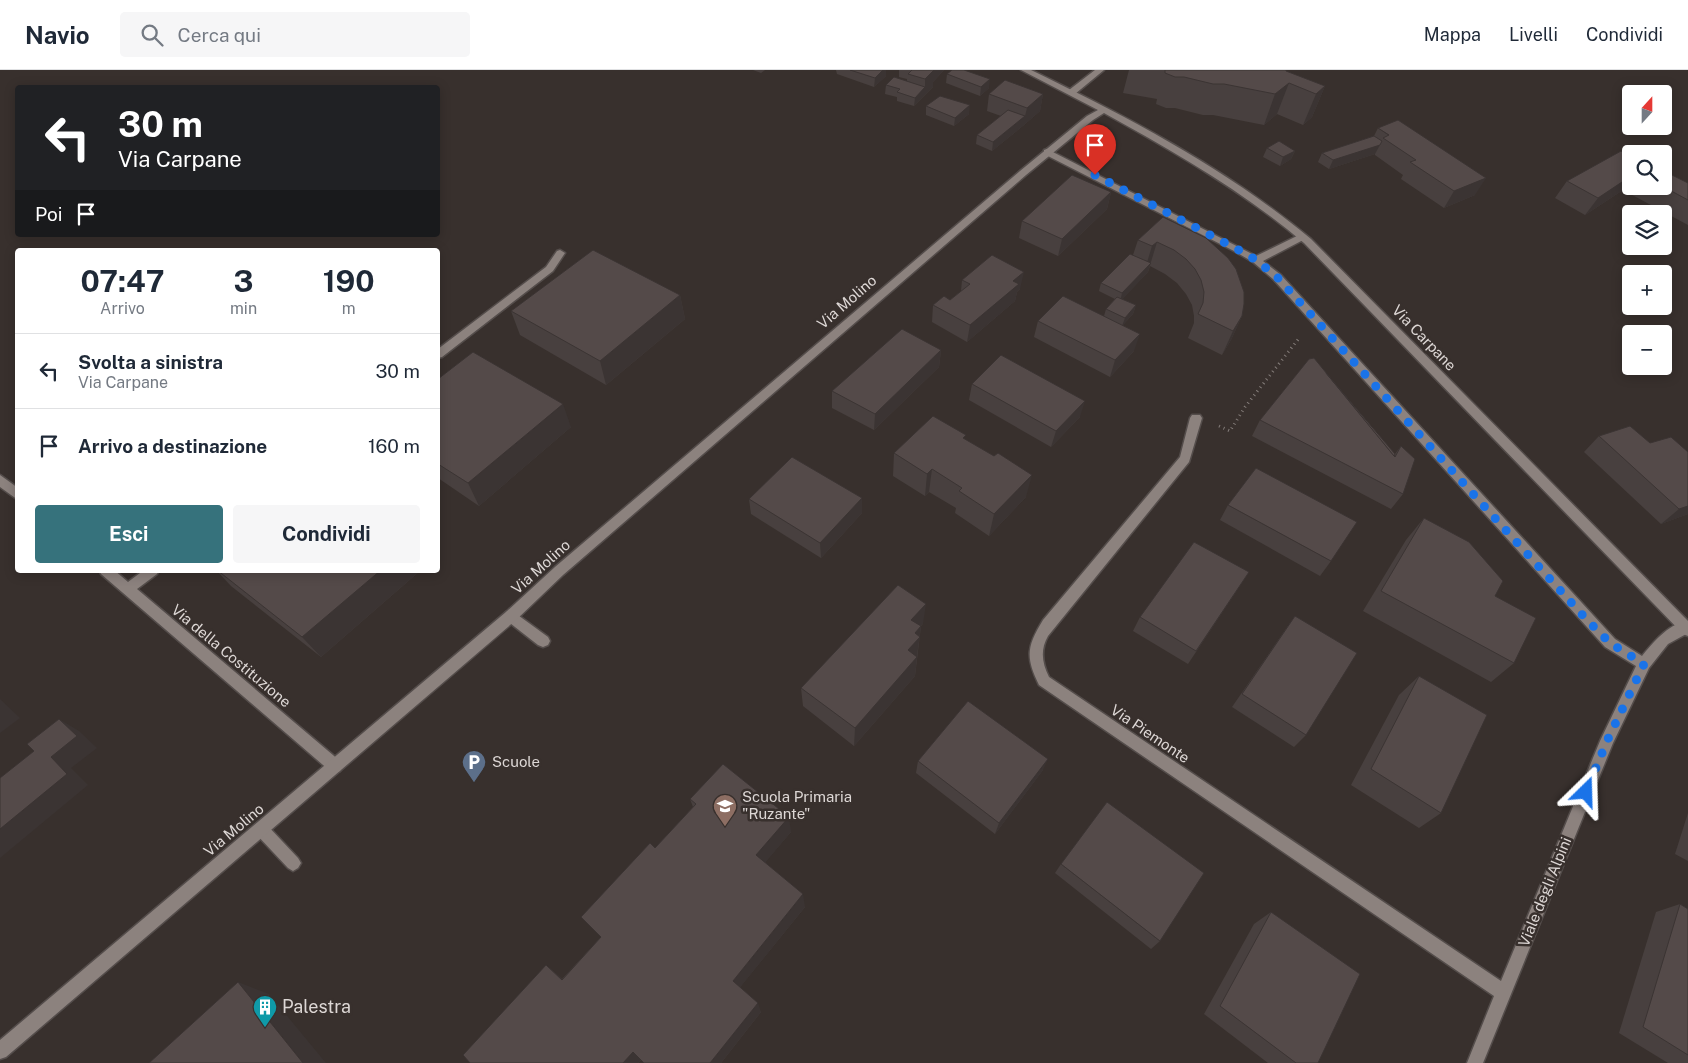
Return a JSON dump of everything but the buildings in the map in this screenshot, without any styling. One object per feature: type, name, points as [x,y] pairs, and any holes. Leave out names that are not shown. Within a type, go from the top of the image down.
[{"type":"street","name":"Via Carpane","points":[[1025,70],[1105,110],[1232,186],[1302,237],[1348,281],[1687,629]]},
{"type":"street","points":[[1072,92],[1100,70]]},
{"type":"street","name":"Via Molino","points":[[0,1050],[511,616],[559,571],[1047,152],[1090,118],[1105,110]]},
{"type":"street","points":[[1047,152],[1078,166],[1256,260],[1277,277],[1610,643],[1644,664]]},
{"type":"street","points":[[1256,260],[1302,237]]},
{"type":"street","points":[[440,352],[550,269],[560,253]]},
{"type":"street","name":"Via Piemonte","points":[[1196,418],[1185,459],[1038,638],[1034,653],[1036,666],[1044,681],[1504,993]]},
{"type":"street","points":[[0,480],[15,492]]},
{"type":"street","name":"Via della Costituzione","points":[[109,573],[335,766]]},
{"type":"street","points":[[128,589],[149,573]]},
{"type":"street","points":[[511,616],[543,641]]},
{"type":"street","name":"Viale degli Alpini","points":[[1475,1063],[1607,741],[1644,664],[1663,640],[1687,629]]},
{"type":"street","points":[[261,828],[293,864]]},
{"type":"path","points":[[1196,418],[1230,430],[1245,407],[1301,336]]},
{"type":"place","name":"Scuole","points":[[474,783]]},
{"type":"place","name":"Scuola Primaria \"Ruzante\"","points":[[725,827]]},
{"type":"place","name":"Palestra","points":[[265,1028]]},
{"type":"route","points":[[1095,175],[1237,249],[1256,260],[1277,277],[1587,620],[1610,643],[1644,664],[1607,741],[1586,792]]}]
